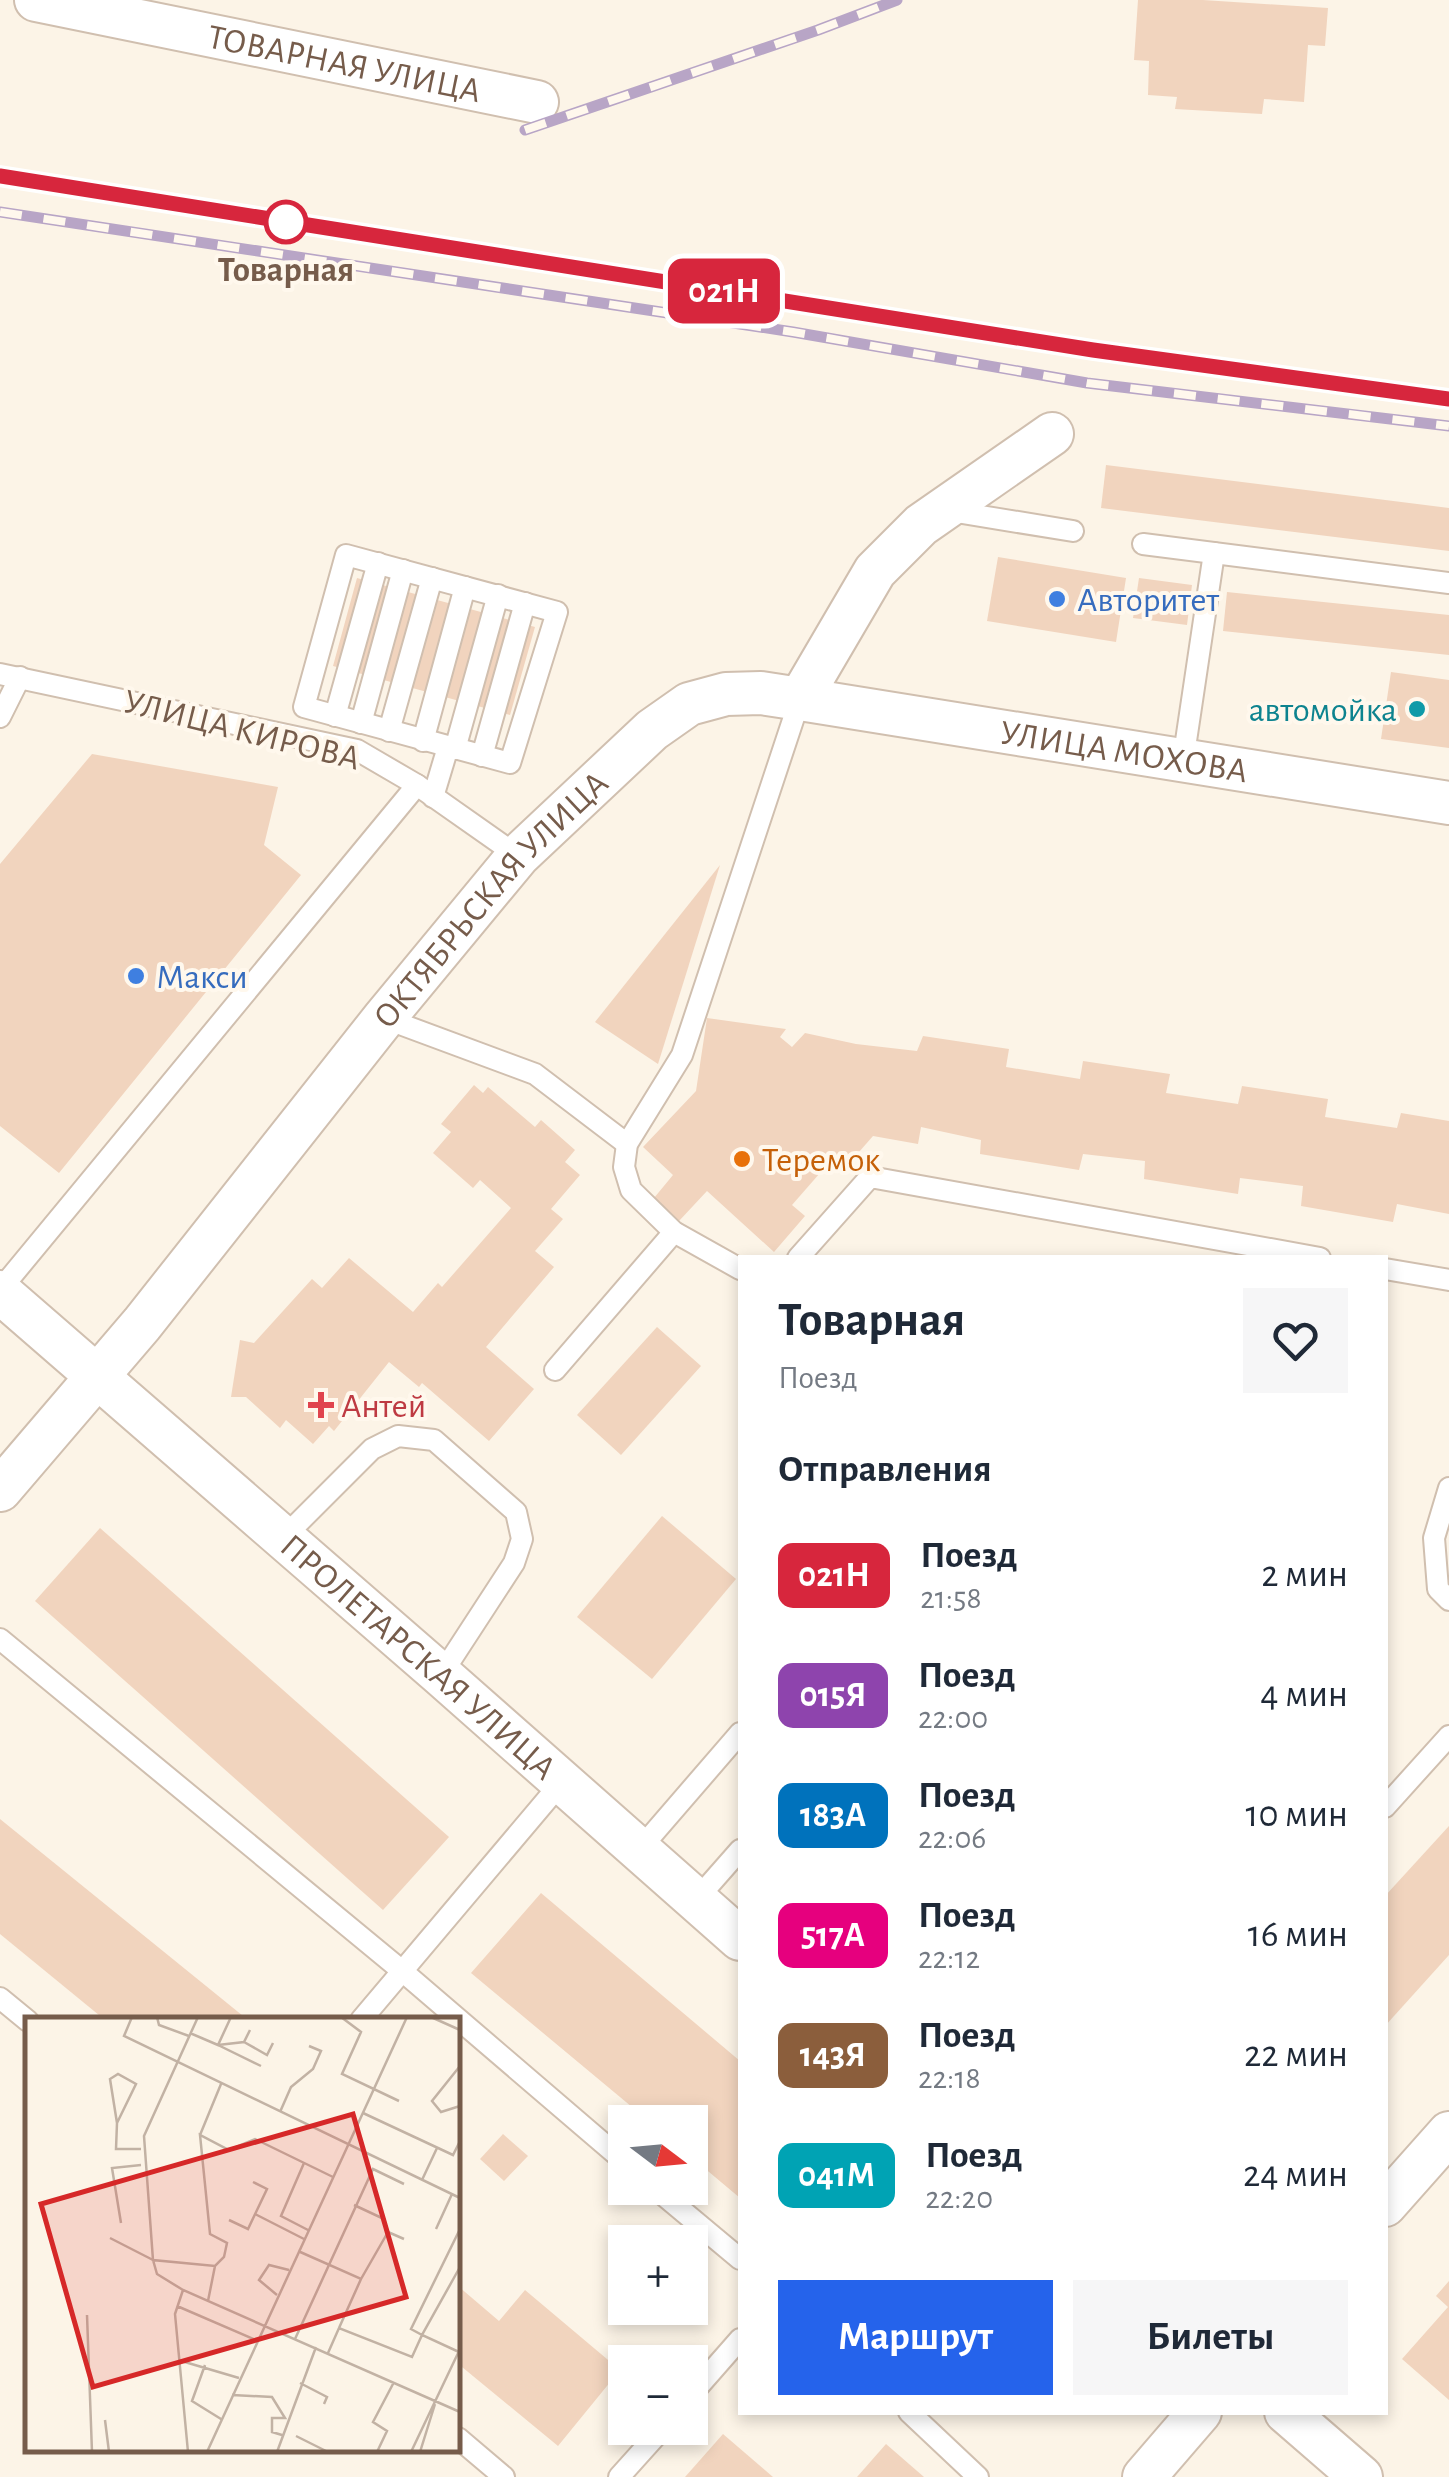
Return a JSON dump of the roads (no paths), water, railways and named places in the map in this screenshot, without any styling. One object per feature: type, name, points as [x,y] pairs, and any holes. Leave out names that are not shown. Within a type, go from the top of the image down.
[{"type":"street","name":"ТОВАРНАЯ УЛИЦА","points":[[36,0],[537,102]]},
{"type":"street","points":[[800,700],[875,571],[921,525],[1052,434]]},
{"type":"street","name":"ОКТЯБРЬСКАЯ УЛИЦА","points":[[0,1490],[154,1309],[518,856],[652,730],[689,704],[726,694],[761,693],[800,700]]},
{"type":"street","name":"УЛИЦА МОХОВА","points":[[800,700],[1449,803]]},
{"type":"street","name":"ПРОЛЕТАРСКАЯ УЛИЦА","points":[[0,1291],[738,1937]]},
{"type":"street","points":[[1388,2201],[1449,2133]]},
{"type":"street","points":[[1144,2477],[1197,2415]]},
{"type":"street","points":[[1289,2415],[1361,2477]]},
{"type":"lane","points":[[943,510],[1073,531]]},
{"type":"lane","points":[[1143,544],[1449,583]]},
{"type":"lane","points":[[1183,761],[1214,553]]},
{"type":"lane","points":[[346,555],[403,570],[557,612],[510,763],[304,707],[346,555]]},
{"type":"lane","points":[[335,716],[378,563]]},
{"type":"lane","points":[[357,750],[403,570]]},
{"type":"lane","points":[[390,731],[432,578]]},
{"type":"lane","points":[[424,740],[465,587]]},
{"type":"lane","points":[[0,1291],[425,791],[451,748],[498,595]]},
{"type":"lane","points":[[482,756],[525,603]]},
{"type":"lane","points":[[0,717],[10,676]]},
{"type":"lane","name":"УЛИЦА КИРОВА","points":[[10,676],[357,750],[425,791],[518,856]]},
{"type":"lane","points":[[738,1269],[674,1232],[631,1190],[624,1167],[627,1144],[682,1055],[800,700]]},
{"type":"lane","points":[[384,1018],[536,1074],[627,1144]]},
{"type":"lane","points":[[801,1255],[870,1178],[1303,1255]]},
{"type":"lane","points":[[555,1370],[674,1232]]},
{"type":"lane","points":[[1388,1270],[1449,1280]]},
{"type":"lane","points":[[282,1539],[372,1449],[398,1436],[434,1440],[516,1512],[522,1539],[514,1563],[441,1675]]},
{"type":"lane","points":[[1449,1488],[1434,1538],[1438,1589],[1449,1600]]},
{"type":"lane","points":[[0,1639],[457,2017]]},
{"type":"lane","points":[[638,1850],[738,1735]]},
{"type":"lane","points":[[1388,1803],[1449,1736]]},
{"type":"lane","points":[[363,2017],[561,1783]]},
{"type":"lane","points":[[696,1900],[738,1852]]},
{"type":"lane","points":[[0,1998],[25,2019]]},
{"type":"lane","points":[[460,2020],[608,2147]]},
{"type":"lane","points":[[675,2205],[738,2257]]},
{"type":"lane","points":[[708,2375],[738,2341]]},
{"type":"lane","points":[[912,2415],[978,2477]]},
{"type":"lane","points":[[460,2440],[504,2477]]},
{"type":"lane","points":[[619,2477],[648,2445]]},
{"type":"railway","points":[[525,130],[897,0]]},
{"type":"railway","points":[[0,177],[1093,350],[1449,399]]},
{"type":"railway","points":[[0,212],[793,332],[1087,383],[1449,426]]},
{"type":"train","name":"021Н","points":[[0,176],[1093,350],[1449,399]]},
{"type":"place","name":"Товарная","points":[[286,222]]},
{"type":"place","name":"Авторитет","points":[[1057,599]]},
{"type":"place","name":"автомойка","points":[[1417,709]]},
{"type":"place","name":"Макси","points":[[136,976]]},
{"type":"place","name":"Теремок","points":[[742,1159]]},
{"type":"place","name":"Антей","points":[[321,1405]]}]
